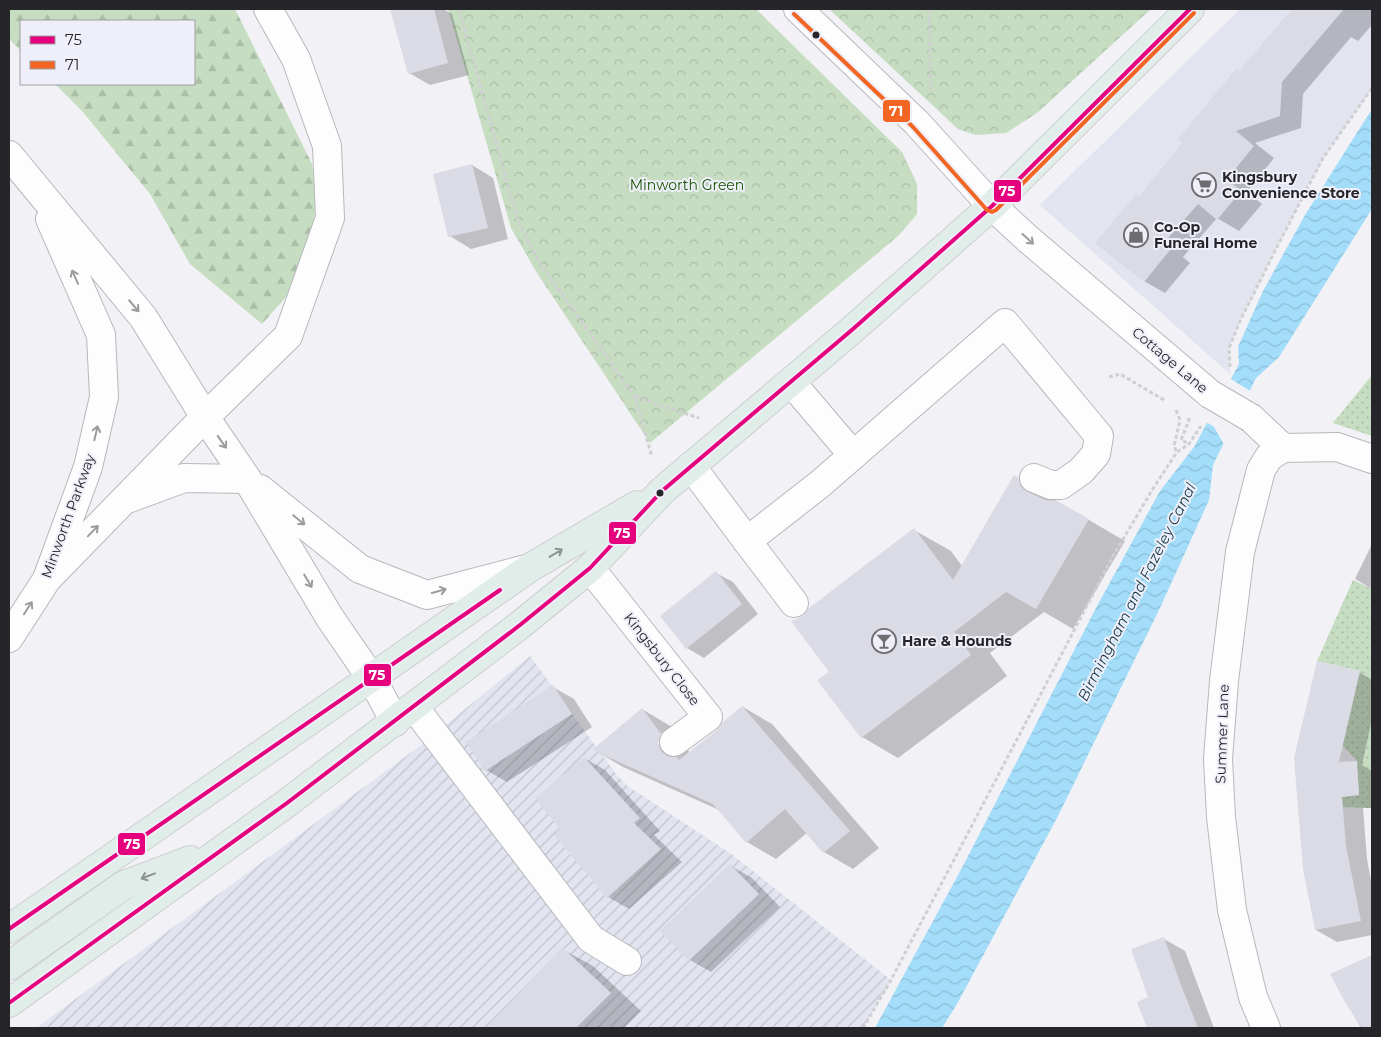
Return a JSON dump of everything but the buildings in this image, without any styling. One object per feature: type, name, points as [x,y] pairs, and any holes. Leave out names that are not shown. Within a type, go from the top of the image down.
[{"type":"main road","points":[[9,1003],[287,803],[520,625],[590,568],[662,491],[854,329],[992,206],[1190,9]]},
{"type":"main road","points":[[9,929],[531,568],[662,491]]},
{"type":"main road","points":[[9,966],[124,885],[226,846]]},
{"type":"street","points":[[47,579],[204,416],[288,336],[330,218],[327,146],[296,59],[268,9]]},
{"type":"street","name":"Cottage Lane","points":[[798,9],[917,123],[992,206],[1028,239],[1210,394],[1251,418],[1283,448]]},
{"type":"street","name":"Minworth Parkway","points":[[9,155],[143,317],[204,416],[248,479],[330,618],[372,679],[405,714],[591,939],[627,961]]},
{"type":"street","name":"Minworth Parkway","points":[[9,638],[47,579],[88,467],[104,397],[101,334],[36,188]]},
{"type":"street","points":[[747,541],[820,484],[944,374],[1005,323],[1099,436],[1096,454],[1081,471],[1061,485],[1051,485],[1034,478]]},
{"type":"street","points":[[791,382],[853,455]]},
{"type":"street","points":[[1283,448],[1337,447],[1372,459]]},
{"type":"street","name":"Summer Lane","points":[[1266,1028],[1253,997],[1232,910],[1221,817],[1218,759],[1224,681],[1240,552],[1261,470],[1269,457],[1283,448]]},
{"type":"street","points":[[691,466],[794,603]]},
{"type":"street","points":[[122,502],[184,478],[248,479]]},
{"type":"street","name":"Minworth Parkway","points":[[248,479],[360,569],[427,595],[531,568]]},
{"type":"street","name":"Kingsbury Close","points":[[590,568],[708,717],[674,742]]},
{"type":"path","points":[[459,9],[518,221],[540,263],[635,397],[662,491]]},
{"type":"path","points":[[917,123],[931,107],[929,9]]},
{"type":"path","points":[[1230,374],[1229,348],[1270,260],[1323,158],[1372,88]]},
{"type":"path","points":[[1109,377],[1120,374],[1172,404],[1178,412],[1180,420],[1174,446],[1177,452]]},
{"type":"path","points":[[635,397],[736,429]]},
{"type":"path","points":[[1186,413],[1189,420],[1181,440],[1189,444]]},
{"type":"path","points":[[862,1028],[890,980],[1112,556],[1177,452],[1189,444],[1202,423]]},
{"type":"shaded area","points":[[1240,9],[1372,9],[1372,88],[1323,158],[1241,319],[1229,348],[1230,374],[1040,205]]},
{"type":"shaded area","points":[[530,656],[616,774],[629,787],[730,853],[891,980],[863,1028],[36,1028],[420,746]]},
{"type":"green space","points":[[9,9],[235,9],[312,164],[317,201],[307,256],[285,298],[262,324],[190,264],[150,194],[82,111],[56,85],[195,85],[195,20],[20,20],[20,50],[9,39]]},
{"type":"green space","name":"Minworth Green","points":[[448,9],[756,9],[902,152],[917,184],[917,214],[898,236],[650,443],[537,273],[511,228]]},
{"type":"green space","points":[[829,9],[1151,9],[1037,113],[1006,133],[975,135],[958,129]]},
{"type":"green space","points":[[1372,375],[1372,436],[1333,423]]},
{"type":"green space","points":[[1353,580],[1372,589],[1372,808],[1343,807],[1342,797],[1359,795],[1357,761],[1342,745],[1360,671],[1317,661]]},
{"type":"water","name":"Birmingham and Fazeley Canal","points":[[1372,109],[1372,209],[1279,357],[1256,378],[1213,465],[1209,500],[1159,610],[1058,816],[957,1004],[942,1028],[875,1028],[964,864],[1097,606],[1160,491],[1194,447],[1239,364],[1238,347],[1263,291],[1305,215]]},
{"type":"pier","points":[[1229,378],[1252,392],[1225,446],[1214,427],[1205,421]]},
{"type":"transit line","name":"75","points":[[9,1003],[287,803],[520,625],[590,568],[662,491],[853,329],[992,206],[1190,9]]},
{"type":"transit line","name":"71","points":[[794,14],[913,127],[987,210],[992,212],[1194,13]]},
{"type":"transit line","name":"75","points":[[9,929],[500,590]]},
{"type":"place","name":"Kingsbury Convenience Store","points":[[1204,185]]},
{"type":"place","name":"Co-Op Funeral Home","points":[[1136,235]]},
{"type":"place","name":"Hare & Hounds","points":[[884,641]]}]
